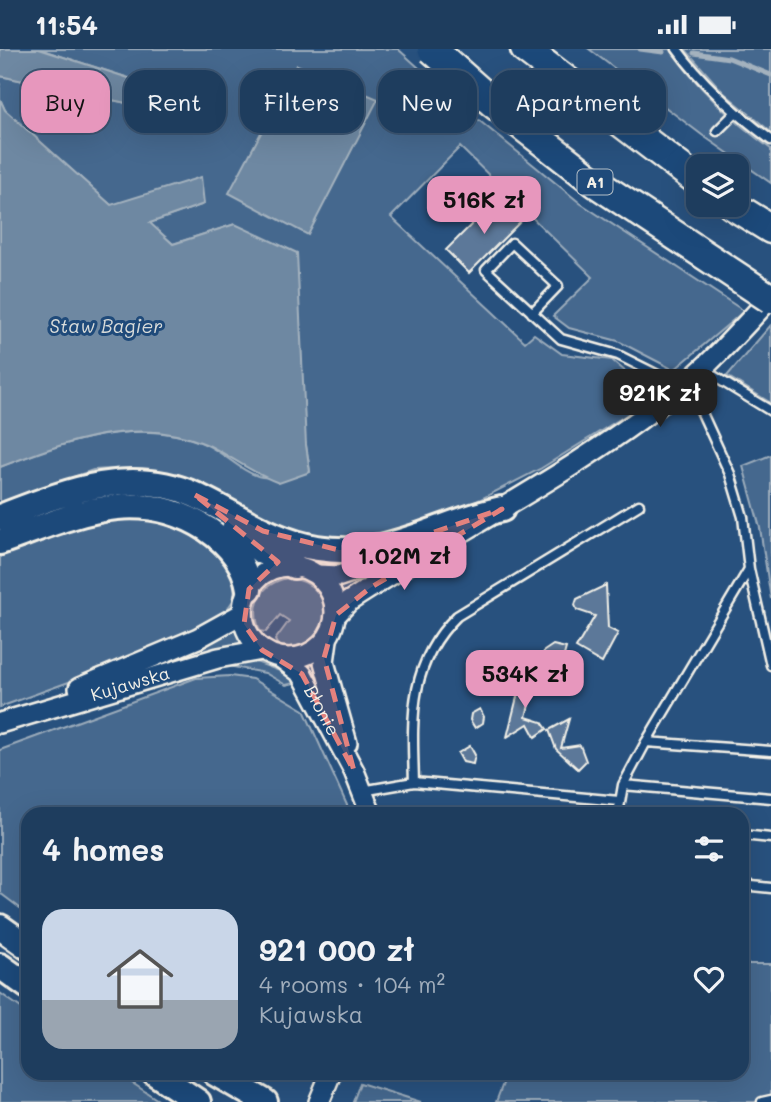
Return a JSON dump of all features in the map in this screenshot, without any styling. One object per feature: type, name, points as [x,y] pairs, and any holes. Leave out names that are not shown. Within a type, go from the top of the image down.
[{"type":"highway","name":"A1","points":[[432,49],[493,103],[596,183],[771,298]]},
{"type":"highway","points":[[525,49],[686,172]]},
{"type":"highway","points":[[749,215],[771,229]]},
{"type":"main road","points":[[0,517],[72,489],[111,482],[149,482],[195,495],[262,531],[316,548],[339,550],[390,547],[456,521],[502,509]]},
{"type":"main road","points":[[195,495],[233,524],[262,552],[305,571]]},
{"type":"main road","points":[[0,542],[98,509],[125,505],[151,507],[189,519],[213,534],[242,563],[246,601]]},
{"type":"main road","points":[[0,927],[21,942]]},
{"type":"main road","points":[[0,966],[21,981]]},
{"type":"main road","points":[[165,1080],[198,1102]]},
{"type":"main road","points":[[227,1080],[265,1102]]},
{"type":"street","points":[[447,539],[340,576],[305,571],[265,573],[246,601],[248,633],[262,650],[281,658],[308,655],[327,640],[336,615],[348,602],[610,441],[684,384],[771,298]]},
{"type":"street","points":[[305,571],[330,589],[336,615]]},
{"type":"street","name":"Kujawska","points":[[0,722],[198,638],[246,601]]},
{"type":"street","name":"Błonie","points":[[327,640],[324,662],[354,771]]},
{"type":"street","name":"Kujawska","points":[[0,722],[218,658],[262,650]]},
{"type":"street","name":"Błonie","points":[[281,658],[302,674],[354,771],[368,807]]},
{"type":"street","points":[[318,1102],[328,1080]]},
{"type":"lane","points":[[677,49],[695,74],[735,113],[771,140]]},
{"type":"lane","points":[[717,131],[735,113]]},
{"type":"lane","points":[[531,313],[558,286],[512,243],[486,270],[531,313],[561,339],[618,355],[664,378],[684,384],[696,400],[730,474],[743,517],[749,569],[771,665]]},
{"type":"lane","points":[[701,368],[771,411]]},
{"type":"lane","points":[[414,782],[412,724],[419,675],[428,651],[441,631],[457,616],[639,505]]},
{"type":"lane","points":[[619,807],[623,785],[646,742],[749,569]]},
{"type":"lane","points":[[646,742],[771,751]]},
{"type":"lane","points":[[362,791],[414,782],[619,801]]},
{"type":"lane","points":[[623,785],[771,798]]},
{"type":"lane","points":[[749,836],[771,838]]},
{"type":"lane","points":[[749,886],[771,888]]},
{"type":"lane","points":[[762,1102],[771,1100]]},
{"type":"highlighted area","points":[[195,495],[263,531],[339,550],[390,547],[502,509],[370,588],[336,615],[324,658],[354,771],[302,674],[262,650],[244,624],[249,589],[278,562]]},
{"type":"shaded area","points":[[39,49],[398,49],[421,70],[378,70],[378,133],[477,133],[477,119],[491,133],[494,133],[580,203],[744,311],[674,370],[618,341],[569,328],[553,316],[593,277],[460,147],[391,217],[525,342],[534,334],[562,354],[612,360],[655,397],[540,469],[410,535],[326,543],[262,521],[202,484],[166,472],[132,468],[93,470],[0,503],[0,467],[76,441],[129,432],[181,436],[207,445],[248,472],[262,477],[280,477],[310,471],[306,445],[235,224],[173,244],[149,223],[204,204],[111,205],[31,133],[110,133],[110,100],[124,103],[124,133],[226,133],[226,70],[124,70],[124,76]]},
{"type":"shaded area","points":[[589,49],[670,49],[716,103],[771,149],[771,183],[749,168],[749,154],[729,154],[666,108],[666,70],[617,70]]},
{"type":"shaded area","points":[[685,49],[771,49],[771,132],[723,92]]},
{"type":"shaded area","points":[[0,76],[21,80],[21,124],[5,110],[0,99]]},
{"type":"shaded area","points":[[771,325],[771,403],[727,376]]},
{"type":"shaded area","points":[[771,455],[771,599],[760,528],[743,466]]},
{"type":"shaded area","points":[[138,514],[197,533],[220,552],[235,582],[234,599],[224,614],[204,628],[135,658],[0,707],[0,551],[50,533]]},
{"type":"shaded area","points":[[287,578],[305,582],[317,592],[324,604],[320,629],[311,640],[297,646],[278,646],[275,640],[289,621],[280,615],[266,632],[260,631],[257,622],[257,604],[264,591],[270,585]]},
{"type":"shaded area","points":[[234,628],[243,645],[138,676],[135,671]]},
{"type":"shaded area","points":[[248,659],[288,674],[299,682],[286,685],[265,673],[228,666]]},
{"type":"shaded area","points":[[230,676],[252,679],[304,710],[348,807],[21,807],[21,909],[0,893],[0,750],[196,678]]},
{"type":"shaded area","points":[[749,964],[771,964],[771,1102],[496,1102],[504,1080],[749,1080]]},
{"type":"shaded area","points":[[0,993],[21,1008],[21,1080],[128,1080],[161,1102],[0,1102]]},
{"type":"shaded area","points":[[360,1083],[421,1102],[353,1102]]},
{"type":"water","points":[[0,49],[39,49],[104,70],[21,70],[21,80],[0,76]]},
{"type":"water","points":[[297,65],[309,70],[294,70]]},
{"type":"water","points":[[110,72],[124,76],[124,103],[110,100]]},
{"type":"water","points":[[364,93],[378,99],[364,126]]},
{"type":"water","name":"Staw Bagier","points":[[0,99],[5,110],[21,124],[21,133],[31,133],[111,205],[201,177],[204,204],[150,223],[173,244],[235,224],[297,253],[306,445],[310,472],[279,483],[208,445],[182,436],[156,432],[102,435],[50,449],[0,467]]},
{"type":"water","points":[[261,133],[360,133],[308,235],[229,193]]},
{"type":"building","points":[[498,198],[521,221],[469,273],[446,250]]},
{"type":"building","points":[[606,585],[608,628],[618,633],[602,663],[576,648],[595,616],[577,610],[575,605],[577,599]]},
{"type":"building","points":[[553,645],[566,648],[558,678],[551,687],[535,684],[544,651]]},
{"type":"building","points":[[522,677],[535,680],[526,717],[542,722],[547,729],[535,737],[528,724],[507,737]]},
{"type":"building","points":[[480,709],[484,717],[483,723],[475,728],[470,720],[471,714]]},
{"type":"building","points":[[569,719],[561,748],[580,745],[586,761],[578,769],[556,749],[549,730]]},
{"type":"building","points":[[470,746],[475,755],[473,764],[463,762],[458,753]]},
{"type":"waterway","points":[[640,49],[663,52]]},
{"type":"waterway","points":[[694,53],[729,58],[771,75]]}]
